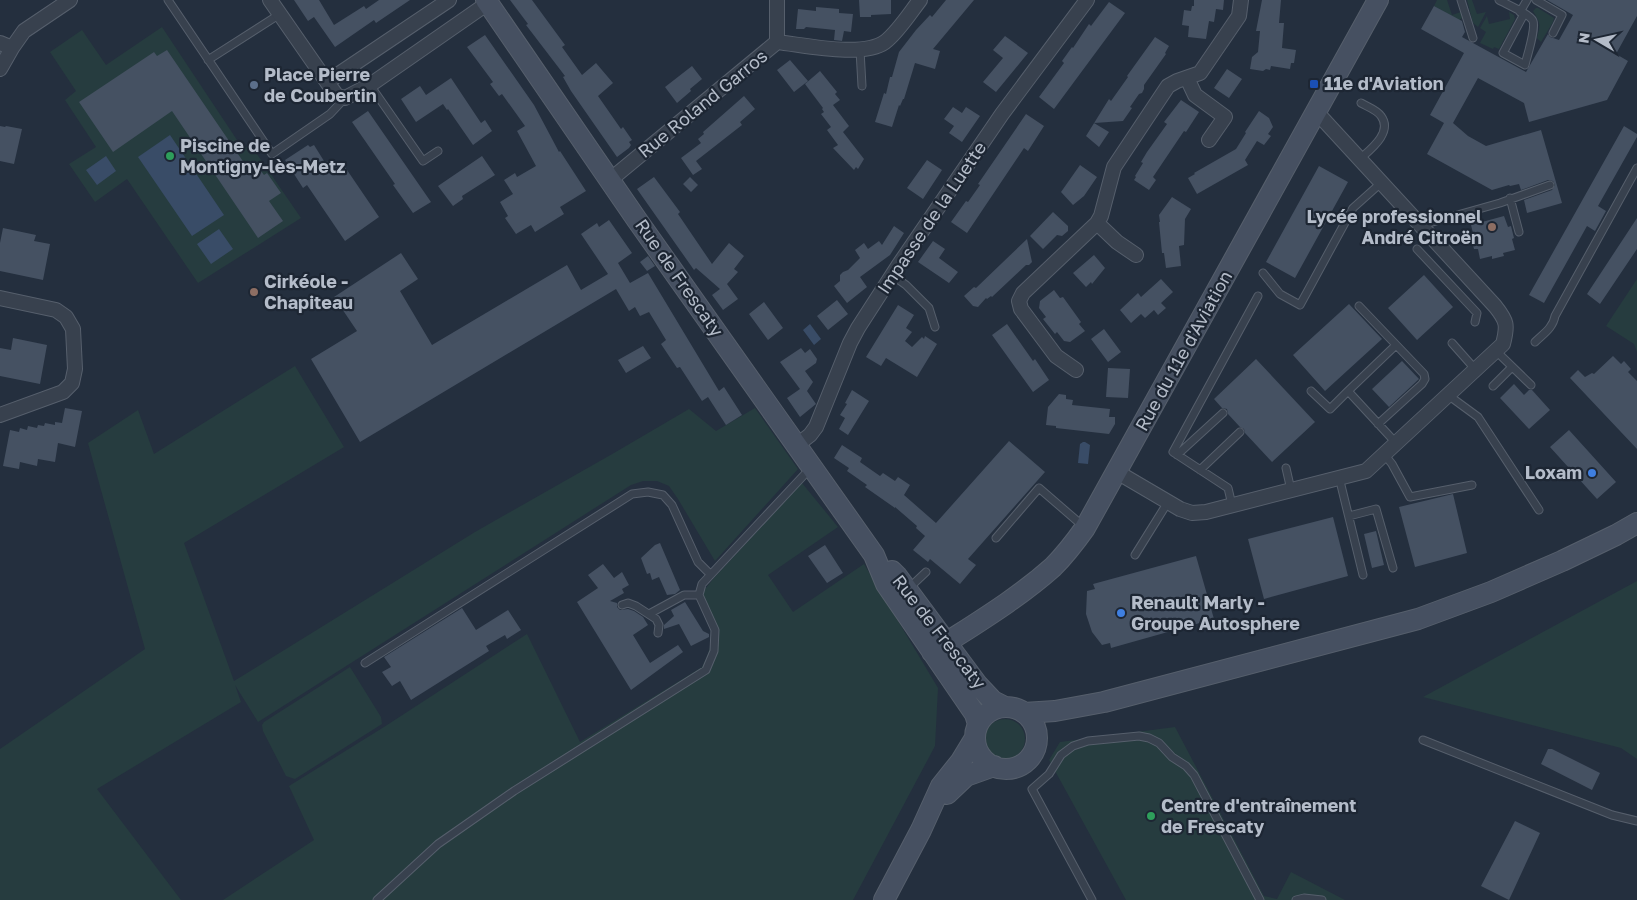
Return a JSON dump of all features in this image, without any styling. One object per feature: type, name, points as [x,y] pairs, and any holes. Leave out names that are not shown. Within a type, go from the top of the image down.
[{"type":"street","points":[[0,69],[6,45],[70,0]]},
{"type":"street","points":[[270,0],[337,96],[345,98],[370,85],[487,2]]},
{"type":"street","points":[[327,82],[449,0]]},
{"type":"street","points":[[776,0],[777,42]]},
{"type":"street","name":"Rue Roland Garros","points":[[610,180],[777,42],[860,50],[868,49],[885,42],[920,0]]},
{"type":"street","name":"Impasse de la Luette","points":[[797,445],[810,435],[816,427],[850,343],[892,275],[1002,114],[1087,0]]},
{"type":"street","points":[[1076,370],[1056,356],[1021,309],[1018,302],[1023,293],[1097,224],[1101,216],[1114,167],[1168,86],[1200,73],[1239,16],[1241,0]]},
{"type":"street","name":"Rue du 11e d'Aviation","points":[[939,648],[982,620],[1053,567],[1070,549],[1085,528],[1378,0]]},
{"type":"street","name":"Rue de Frescaty","points":[[487,2],[874,555],[897,576],[902,594],[939,648],[975,714],[976,731]]},
{"type":"street","points":[[1187,78],[1195,95],[1225,117],[1209,140]]},
{"type":"street","points":[[1117,472],[1180,509],[1192,513],[1206,512],[1366,470],[1503,344],[1507,328],[1504,318],[1361,158],[1322,117],[1315,113]]},
{"type":"street","points":[[1097,224],[1117,242],[1136,255]]},
{"type":"street","points":[[0,298],[56,310],[66,317],[73,329],[75,369],[72,383],[63,392],[0,415]]},
{"type":"street","points":[[1024,713],[1055,711],[1104,702],[1418,619],[1492,592],[1637,524]]},
{"type":"street","name":"Rue de Frescaty","points":[[939,648],[993,701],[1005,707]]},
{"type":"street","points":[[1036,740],[1053,724],[1104,702]]},
{"type":"street","points":[[884,900],[921,830],[941,786],[961,761],[982,718],[988,712],[996,708],[1005,707],[1015,708],[1024,713],[1034,725],[1036,740],[1034,750],[1022,764],[1013,768],[1003,769],[986,762],[980,755],[976,747],[976,731]]},
{"type":"street","points":[[921,830],[947,794],[966,776],[994,766]]},
{"type":"lane","points":[[168,0],[272,154],[330,114],[345,98]]},
{"type":"lane","points":[[1461,0],[1474,38]]},
{"type":"lane","points":[[1499,0],[1522,13],[1533,22],[1534,28],[1525,65],[1503,53],[1522,13],[1527,0]]},
{"type":"lane","points":[[1536,0],[1562,15],[1553,33]]},
{"type":"lane","points":[[208,60],[280,14]]},
{"type":"lane","points":[[860,50],[862,86]]},
{"type":"lane","points":[[370,85],[423,161],[438,151]]},
{"type":"lane","points":[[1361,103],[1382,116],[1384,124],[1381,138],[1361,158]]},
{"type":"lane","points":[[1535,342],[1554,322],[1555,316],[1637,168]]},
{"type":"lane","points":[[1263,273],[1280,294],[1300,304],[1353,208],[1382,182]]},
{"type":"lane","points":[[1422,225],[1500,203],[1550,185]]},
{"type":"lane","points":[[1510,198],[1519,232]]},
{"type":"lane","points":[[1417,249],[1477,313],[1475,322]]},
{"type":"lane","points":[[892,275],[906,285],[929,308],[935,327]]},
{"type":"lane","points":[[1232,505],[1228,488],[1173,452],[1258,296]]},
{"type":"lane","points":[[1360,306],[1424,374],[1425,380],[1378,424]]},
{"type":"lane","points":[[1452,343],[1475,370]]},
{"type":"lane","points":[[1311,391],[1330,409],[1396,345]]},
{"type":"lane","points":[[1496,351],[1531,385]]},
{"type":"lane","points":[[1493,386],[1512,367]]},
{"type":"lane","points":[[1348,391],[1396,443]]},
{"type":"lane","points":[[1448,395],[1478,417],[1539,510]]},
{"type":"lane","points":[[1177,455],[1223,413]]},
{"type":"lane","points":[[1200,470],[1240,432]]},
{"type":"lane","points":[[1384,454],[1392,464],[1410,497],[1472,485]]},
{"type":"lane","points":[[377,900],[438,844],[514,791],[706,670],[714,651],[715,630],[699,595],[702,584],[804,475],[813,468]]},
{"type":"lane","points":[[1286,468],[1291,490]]},
{"type":"lane","points":[[1339,478],[1363,575]]},
{"type":"lane","points":[[996,538],[1038,488],[1085,528]]},
{"type":"lane","points":[[365,663],[632,494],[648,492],[663,496],[668,500],[698,562],[710,574]]},
{"type":"lane","points":[[1135,555],[1168,502]]},
{"type":"lane","points":[[1349,516],[1376,509],[1392,568]]},
{"type":"lane","points":[[902,594],[926,572]]},
{"type":"lane","points":[[649,614],[684,595],[699,595]]},
{"type":"lane","points":[[622,605],[636,606],[656,619],[659,625],[658,633]]},
{"type":"lane","points":[[1092,900],[1032,789],[1048,774],[1061,755],[1073,746],[1088,741],[1139,736],[1149,738],[1158,743],[1194,775],[1260,900]]},
{"type":"lane","points":[[1424,740],[1612,815],[1637,821]]},
{"type":"lane","points":[[1296,900],[1304,898],[1322,900]]},
{"type":"green space","points":[[1437,0],[1447,0],[1452,15],[1461,12],[1462,18],[1459,20],[1434,6]]},
{"type":"green space","points":[[1467,0],[1472,0],[1477,14],[1486,12],[1478,27],[1473,23]]},
{"type":"green space","points":[[1536,8],[1554,18],[1541,42],[1537,38],[1539,23],[1533,11]]},
{"type":"green space","points":[[1509,12],[1514,15],[1515,19],[1499,49],[1494,47],[1493,49],[1480,43],[1486,32],[1480,28],[1487,16],[1489,24],[1510,19]]},
{"type":"green space","name":"Piscine de Montigny-lès-Metz","points":[[162,27],[243,149],[250,144],[301,218],[198,283],[127,179],[95,202],[69,164],[96,147],[65,100],[76,91],[50,52],[82,30],[106,65]]},
{"type":"green space","points":[[1637,279],[1637,352],[1634,344],[1606,326]]},
{"type":"green space","points":[[295,366],[344,447],[184,543],[234,681],[475,532],[689,409],[716,431],[755,408],[798,469],[715,561],[669,486],[657,481],[643,481],[631,485],[258,722],[235,685],[241,702],[97,789],[181,900],[0,900],[0,749],[145,649],[88,443],[138,410],[154,454]]},
{"type":"green space","points":[[802,483],[838,527],[768,575],[793,612],[864,564],[938,688],[935,746],[853,900],[223,900],[314,840],[289,786],[527,634],[580,742],[702,667],[710,647],[711,632],[697,599]]},
{"type":"green space","points":[[1637,581],[1637,759],[1621,748],[1423,697]]},
{"type":"green space","points":[[350,667],[381,717],[382,724],[295,779],[286,776],[263,731],[262,725]]},
{"type":"green space","points":[[1005,719],[1019,725],[1025,739],[1019,753],[1005,759],[991,753],[985,739],[991,725]]},
{"type":"green space","name":"Centre d'entraînement de Frescaty","points":[[1175,727],[1264,896],[1277,899],[1291,872],[1345,900],[1126,900],[1049,760],[1060,742]]},
{"type":"water","points":[[170,135],[224,215],[192,236],[138,157]]},
{"type":"water","points":[[106,156],[116,171],[97,185],[86,170]]},
{"type":"water","points":[[219,229],[233,249],[211,264],[197,244]]},
{"type":"water","points":[[810,324],[821,339],[814,345],[803,330]]},
{"type":"water","points":[[1083,442],[1090,445],[1088,464],[1078,463],[1080,444]]},
{"type":"building","points":[[294,0],[319,0],[334,25],[364,6],[366,9],[379,0],[410,0],[376,23],[374,20],[335,47],[314,17],[308,21]]},
{"type":"building","points":[[510,0],[532,0],[565,45],[562,47],[582,75],[596,63],[613,83],[598,96],[621,129],[623,127],[632,140],[629,142],[631,145],[629,148],[617,157],[571,91],[563,77],[565,76],[526,25],[528,24]]},
{"type":"building","points":[[859,0],[891,0],[891,14],[860,17]]},
{"type":"building","points":[[946,0],[974,0],[933,49],[940,51],[935,69],[915,63],[904,99],[899,105],[892,127],[875,122],[899,52],[916,30],[930,15],[932,17]]},
{"type":"building","points":[[1194,0],[1224,0],[1223,10],[1216,9],[1214,22],[1209,21],[1206,39],[1188,37],[1189,26],[1182,25],[1184,10],[1191,11],[1192,6],[1194,6]]},
{"type":"building","points":[[1262,0],[1281,0],[1279,23],[1284,23],[1282,48],[1296,50],[1294,63],[1291,63],[1290,69],[1271,66],[1270,70],[1266,69],[1263,71],[1250,69],[1252,57],[1258,52],[1260,31],[1256,31]]},
{"type":"building","points":[[1547,0],[1637,0],[1637,16],[1616,54],[1628,61],[1607,100],[1529,122],[1524,103],[1478,78],[1453,123],[1468,136],[1486,146],[1541,130],[1562,203],[1527,213],[1524,200],[1552,190],[1555,185],[1553,181],[1548,180],[1521,190],[1519,184],[1492,190],[1427,154],[1444,123],[1430,115],[1464,53],[1421,29],[1434,6],[1462,21],[1465,32],[1462,37],[1526,72],[1548,34],[1550,37],[1559,40],[1573,15]]},
{"type":"building","points":[[1109,2],[1125,13],[1054,109],[1039,97],[1064,63],[1062,61],[1072,47]]},
{"type":"building","points":[[816,7],[839,9],[839,13],[853,14],[851,32],[844,31],[842,41],[834,40],[835,30],[806,27],[804,29],[796,29],[798,9],[816,11]]},
{"type":"building","points":[[485,35],[534,105],[559,152],[586,191],[560,207],[564,214],[535,232],[531,225],[516,234],[505,218],[508,216],[500,202],[513,194],[504,180],[515,173],[517,177],[536,166],[517,131],[525,126],[502,94],[499,96],[490,84],[493,82],[467,47]]},
{"type":"building","points":[[1005,36],[1028,53],[996,92],[983,82],[1003,58],[993,50]]},
{"type":"building","points":[[1155,37],[1169,46],[1166,54],[1144,85],[1142,93],[1139,94],[1130,107],[1132,108],[1123,121],[1094,123],[1109,99],[1111,101]]},
{"type":"building","points":[[167,50],[253,176],[261,171],[264,175],[267,173],[281,193],[269,201],[283,221],[258,238],[172,111],[113,152],[79,102],[154,52],[157,56]]},
{"type":"building","points":[[790,60],[808,81],[794,92],[777,70]]},
{"type":"building","points":[[692,66],[702,79],[677,103],[665,87]]},
{"type":"building","points":[[1227,69],[1242,79],[1229,98],[1214,88]]},
{"type":"building","points":[[820,71],[837,92],[835,94],[840,100],[833,105],[849,126],[843,132],[864,159],[858,169],[856,167],[854,170],[833,148],[838,145],[827,130],[831,127],[821,114],[824,112],[823,108],[805,84]]},
{"type":"building","points":[[451,78],[481,123],[485,120],[492,131],[473,145],[443,104],[416,122],[401,99],[420,86],[426,95]]},
{"type":"building","points":[[744,96],[755,109],[740,122],[742,125],[696,161],[702,169],[693,175],[681,158],[701,143],[698,139],[704,134],[703,132]]},
{"type":"building","points":[[1181,100],[1199,112],[1153,177],[1156,180],[1149,190],[1134,180],[1135,176],[1147,152],[1167,124],[1164,122]]},
{"type":"building","points":[[953,107],[962,113],[966,107],[980,116],[962,142],[949,133],[954,126],[944,119]]},
{"type":"building","points":[[368,111],[431,202],[413,213],[352,122]]},
{"type":"building","points":[[1259,111],[1269,118],[1273,127],[1268,134],[1271,136],[1264,145],[1257,141],[1245,160],[1248,165],[1197,194],[1188,178],[1236,149]]},
{"type":"building","points":[[1026,114],[1044,126],[1028,151],[1024,148],[967,233],[951,222],[980,185],[978,184]]},
{"type":"building","points":[[1094,123],[1109,132],[1099,147],[1086,136]]},
{"type":"building","points":[[0,126],[22,129],[14,164],[0,161]]},
{"type":"building","points":[[1624,126],[1637,134],[1637,137],[1598,206],[1606,211],[1595,231],[1587,226],[1544,303],[1529,295]]},
{"type":"building","points":[[308,145],[310,147],[314,145],[324,161],[338,163],[342,169],[345,167],[379,217],[345,241],[307,185],[303,188],[285,160]]},
{"type":"building","points":[[482,156],[495,175],[462,196],[463,199],[453,206],[438,186]]},
{"type":"building","points":[[927,160],[942,170],[923,199],[907,188]]},
{"type":"building","points":[[1080,165],[1097,177],[1084,196],[1073,205],[1061,192]]},
{"type":"building","points":[[1319,166],[1348,182],[1295,278],[1266,262]]},
{"type":"building","points":[[654,177],[680,212],[678,214],[712,264],[729,243],[744,256],[734,269],[738,272],[727,284],[738,299],[723,310],[712,295],[720,289],[696,268],[694,270],[637,189]]},
{"type":"building","points":[[690,177],[698,185],[691,192],[683,184]]},
{"type":"building","points":[[1172,197],[1191,209],[1185,219],[1184,245],[1179,246],[1181,266],[1166,268],[1164,253],[1162,253],[1159,215]]},
{"type":"building","points":[[1053,212],[1068,226],[1068,231],[1062,236],[1057,235],[1043,249],[1030,236]]},
{"type":"building","points":[[1504,216],[1508,227],[1511,226],[1515,250],[1503,253],[1504,256],[1480,259],[1478,249],[1474,249],[1471,225]]},
{"type":"building","points":[[1637,218],[1637,249],[1600,304],[1587,294]]},
{"type":"building","points":[[609,220],[632,253],[618,263],[630,283],[648,273],[719,391],[724,387],[742,415],[726,425],[708,397],[702,401],[680,367],[677,368],[661,344],[666,340],[649,312],[640,316],[635,307],[629,311],[616,289],[360,442],[311,359],[357,331],[334,297],[401,253],[418,279],[400,291],[432,345],[567,265],[581,290],[608,274],[581,234],[597,223],[599,227]]},
{"type":"building","points":[[894,226],[904,233],[890,255],[860,277],[867,287],[847,303],[834,286],[840,281],[840,275],[860,258],[855,250],[864,243],[868,249],[879,241],[882,245]]},
{"type":"building","points":[[3,228],[36,235],[34,241],[50,244],[43,280],[0,271],[0,243]]},
{"type":"building","points":[[1027,239],[1032,262],[1026,265],[992,297],[986,298],[978,307],[973,306],[964,296],[974,287],[976,288]]},
{"type":"building","points":[[933,241],[945,249],[939,258],[958,272],[949,283],[918,262]]},
{"type":"building","points":[[1094,255],[1105,268],[1092,284],[1091,282],[1086,287],[1073,273]]},
{"type":"building","points":[[648,256],[655,266],[647,271],[640,262]]},
{"type":"building","points":[[1424,275],[1453,307],[1417,340],[1388,308]]},
{"type":"building","points":[[1161,279],[1173,292],[1161,303],[1166,308],[1158,315],[1154,310],[1145,318],[1141,314],[1131,323],[1120,310],[1138,293],[1141,297]]},
{"type":"building","points":[[1054,290],[1060,298],[1063,297],[1081,322],[1079,324],[1085,331],[1070,342],[1064,341],[1057,332],[1055,334],[1043,319],[1046,317],[1039,308],[1040,301]]},
{"type":"building","points":[[837,300],[848,314],[828,330],[817,316]]},
{"type":"building","points":[[764,302],[783,328],[768,340],[749,314]]},
{"type":"building","points":[[1349,304],[1382,339],[1325,391],[1293,355]]},
{"type":"building","points":[[898,305],[914,315],[906,328],[912,332],[905,341],[912,347],[922,337],[924,339],[925,336],[937,344],[917,377],[886,358],[881,366],[866,357]]},
{"type":"building","points":[[1007,324],[1049,380],[1033,392],[992,335]]},
{"type":"building","points":[[1104,329],[1121,352],[1108,362],[1091,339]]},
{"type":"building","points":[[13,338],[47,345],[40,384],[0,376],[0,348],[11,350]]},
{"type":"building","points":[[643,346],[651,358],[626,373],[618,360]]},
{"type":"building","points":[[801,348],[805,353],[810,349],[817,359],[816,363],[805,371],[813,382],[807,391],[816,404],[800,417],[787,398],[800,389],[780,362]]},
{"type":"building","points":[[1613,356],[1621,364],[1624,361],[1631,369],[1628,372],[1637,381],[1637,449],[1570,378],[1578,370],[1585,377],[1592,373],[1594,374]]},
{"type":"building","points":[[1256,359],[1315,422],[1272,462],[1245,433],[1244,429],[1228,414],[1227,409],[1222,408],[1214,399]]},
{"type":"building","points":[[1402,361],[1419,379],[1389,407],[1372,389]]},
{"type":"building","points":[[1108,368],[1130,369],[1128,398],[1106,397]]},
{"type":"building","points":[[1514,384],[1524,395],[1529,390],[1532,390],[1550,410],[1529,429],[1500,398]]},
{"type":"building","points":[[852,390],[869,401],[848,435],[839,429],[845,418],[840,415],[847,404],[845,403]]},
{"type":"building","points":[[1059,394],[1066,395],[1066,399],[1073,400],[1072,405],[1110,409],[1109,417],[1115,417],[1115,424],[1109,434],[1056,428],[1056,426],[1046,425],[1048,407]]},
{"type":"building","points":[[65,408],[82,411],[75,447],[58,443],[55,462],[38,459],[37,466],[20,462],[19,469],[3,466],[10,430],[19,432],[20,428],[27,430],[28,426],[37,428],[38,425],[44,426],[45,423],[55,425],[55,422],[62,423]]},
{"type":"building","points":[[1569,430],[1616,482],[1597,499],[1550,447]]},
{"type":"building","points":[[1009,441],[1045,472],[968,559],[976,565],[960,584],[930,559],[928,562],[913,550],[925,536],[916,528],[917,526],[895,507],[865,487],[867,485],[847,471],[849,468],[834,458],[842,445],[862,458],[860,462],[880,476],[883,473],[895,481],[898,477],[910,485],[904,495],[936,523]]},
{"type":"building","points":[[1453,494],[1467,553],[1415,567],[1399,507]]},
{"type":"building","points":[[1333,517],[1348,576],[1264,599],[1248,539]]},
{"type":"building","points":[[1376,531],[1384,565],[1372,568],[1364,534]]},
{"type":"building","points":[[660,543],[680,590],[675,594],[667,595],[659,577],[652,580],[650,573],[647,574],[641,558],[655,545]]},
{"type":"building","points":[[825,545],[843,573],[827,583],[808,556]]},
{"type":"building","points":[[1196,556],[1214,619],[1111,648],[1110,643],[1102,645],[1092,632],[1086,614],[1087,591],[1095,589],[1093,584]]},
{"type":"building","points":[[603,564],[614,578],[622,572],[629,585],[622,589],[624,593],[610,601],[617,603],[617,607],[620,610],[628,609],[634,611],[643,617],[648,625],[633,635],[650,663],[678,645],[683,652],[631,690],[577,602],[598,588],[588,575]]},
{"type":"building","points":[[685,602],[703,631],[709,634],[709,637],[691,646],[679,624],[664,629],[664,625],[674,616],[671,610]]},
{"type":"building","points":[[462,608],[476,630],[508,610],[521,630],[507,639],[505,635],[486,646],[489,651],[411,700],[400,681],[392,686],[382,672],[391,667],[384,657]]},
{"type":"building","points":[[1548,749],[1552,749],[1600,773],[1592,790],[1541,764]]},
{"type":"building","points":[[1515,821],[1540,833],[1509,900],[1481,886]]},
{"type":"place","name":"11e d'Aviation","points":[[1314,84]]},
{"type":"place","name":"Place Pierre de Coubertin","points":[[254,85]]},
{"type":"place","name":"Piscine de Montigny-lès-Metz","points":[[170,156]]},
{"type":"place","name":"Lycée professionnel André Citroën","points":[[1492,227]]},
{"type":"place","name":"Cirkéole - Chapiteau","points":[[254,292]]},
{"type":"place","name":"Loxam","points":[[1592,473]]},
{"type":"place","name":"Renault Marly - Groupe Autosphere","points":[[1121,613]]},
{"type":"place","name":"Centre d'entraînement de Frescaty","points":[[1151,816]]}]
